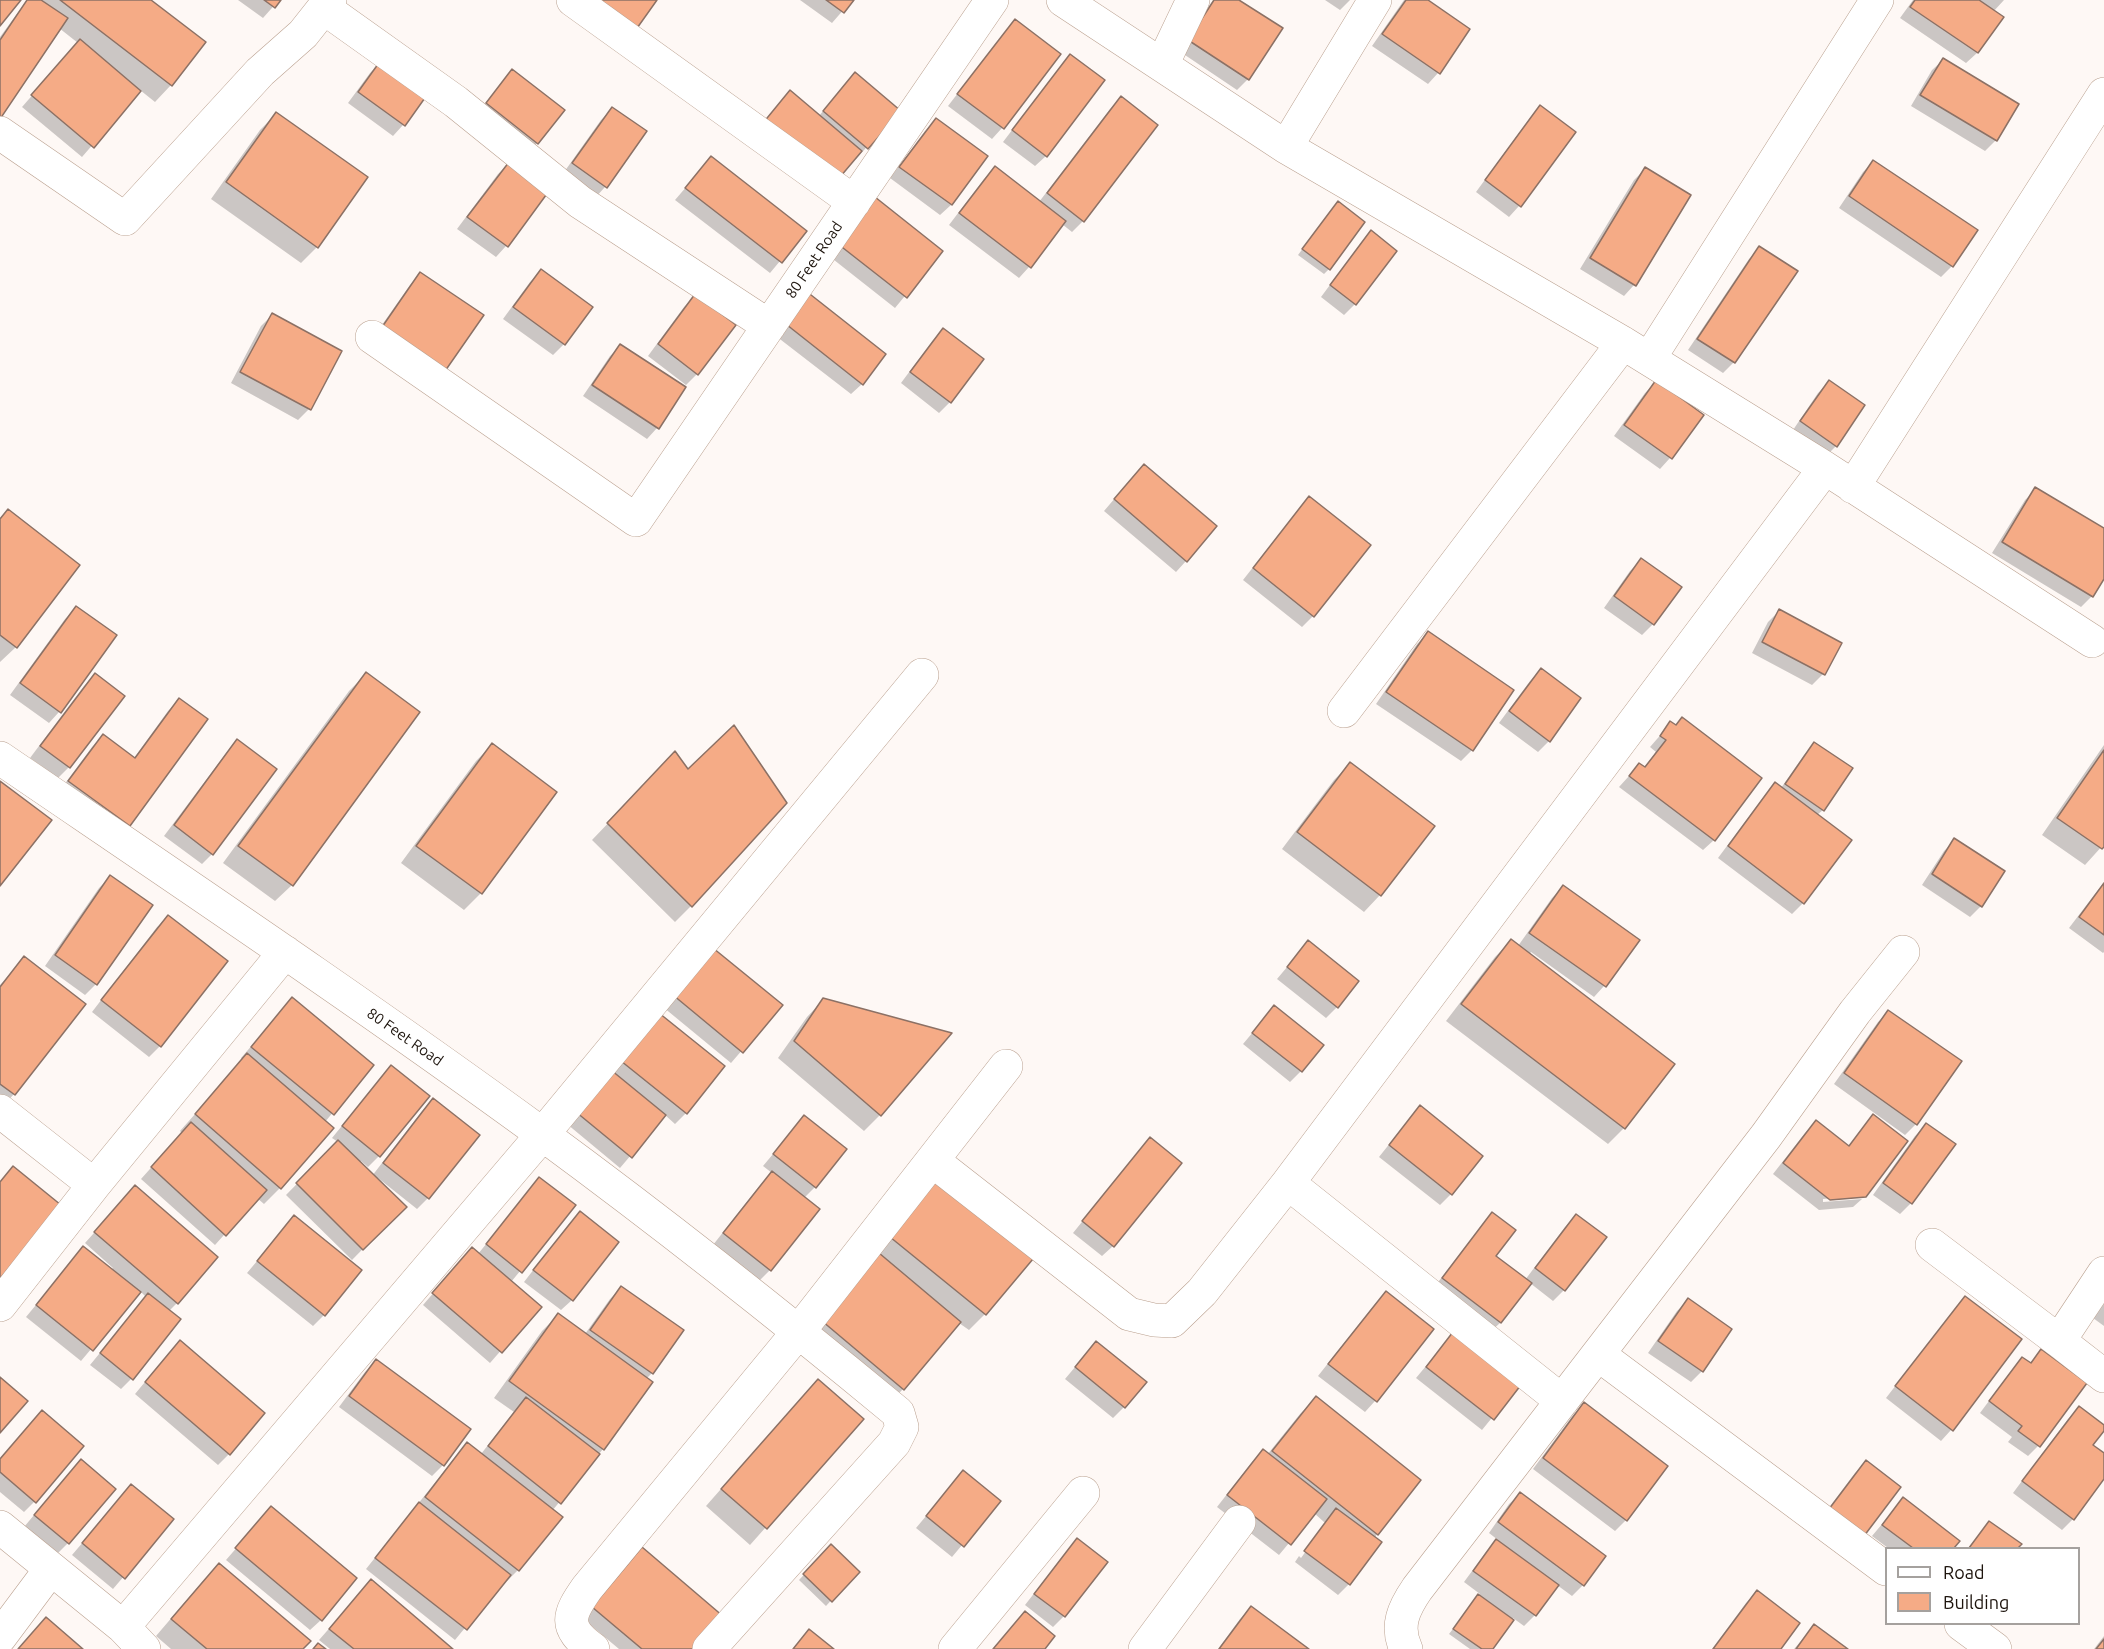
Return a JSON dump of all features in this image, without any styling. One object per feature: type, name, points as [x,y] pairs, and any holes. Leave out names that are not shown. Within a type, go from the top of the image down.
[{"type":"street","points":[[573,0],[854,202]]},
{"type":"street","name":"80 Feet Road","points":[[372,338],[636,520],[992,0]]},
{"type":"street","points":[[1063,0],[1286,147],[1636,351],[2100,638]]},
{"type":"street","points":[[1162,65],[1193,0]]},
{"type":"street","points":[[1286,147],[1375,0]]},
{"type":"street","points":[[1344,711],[1636,351],[1877,0]]},
{"type":"street","points":[[0,134],[125,219],[260,72],[303,34],[327,4],[456,102],[580,202],[769,326]]},
{"type":"street","points":[[1853,487],[2104,94]]},
{"type":"street","points":[[933,1161],[1129,1314],[1154,1320],[1172,1321],[1202,1292],[1288,1182],[1825,468]]},
{"type":"street","points":[[0,1527],[133,1638],[542,1135],[921,675]]},
{"type":"street","name":"80 Feet Road","points":[[0,758],[285,952],[542,1135],[799,1331],[898,1413],[902,1426],[894,1443],[709,1649]]},
{"type":"street","points":[[0,1305],[94,1185],[285,952]]},
{"type":"street","points":[[1406,1649],[1400,1632],[1401,1620],[1407,1604],[1766,1136],[1855,1012],[1903,952]]},
{"type":"street","points":[[593,1649],[574,1633],[572,1621],[573,1608],[587,1588],[799,1331],[1006,1066]]},
{"type":"street","points":[[0,1111],[94,1185]]},
{"type":"street","points":[[1288,1182],[1562,1401]]},
{"type":"street","points":[[1932,1245],[2104,1376]]},
{"type":"street","points":[[2059,1341],[2104,1273]]},
{"type":"street","points":[[1599,1355],[1885,1568]]},
{"type":"street","points":[[955,1649],[1083,1493]]},
{"type":"street","points":[[1145,1649],[1239,1522]]},
{"type":"street","points":[[0,1636],[50,1570]]},
{"type":"street","points":[[1964,1625],[1995,1649]]},
{"type":"building","points":[[0,0],[21,0],[0,26]]},
{"type":"building","points":[[27,0],[41,0],[68,18],[0,119],[0,40]]},
{"type":"building","points":[[60,0],[151,0],[206,42],[172,86]]},
{"type":"building","points":[[264,0],[281,0],[275,8]]},
{"type":"building","points":[[591,0],[657,0],[635,31]]},
{"type":"building","points":[[826,0],[854,0],[844,13]]},
{"type":"building","points":[[1214,0],[1239,0],[1283,28],[1249,80],[1188,40]]},
{"type":"building","points":[[1406,0],[1428,0],[1470,29],[1440,74],[1382,34]]},
{"type":"building","points":[[1915,0],[1979,0],[2004,17],[1978,53],[1910,7]]},
{"type":"building","points":[[1015,19],[1061,54],[1004,129],[957,94]]},
{"type":"building","points":[[80,39],[141,91],[94,148],[31,95]]},
{"type":"building","points":[[1070,54],[1105,80],[1047,157],[1012,130]]},
{"type":"building","points":[[1943,58],[2019,104],[1997,141],[1920,95]]},
{"type":"building","points":[[381,60],[427,95],[405,126],[358,92]]},
{"type":"building","points":[[512,69],[565,110],[538,144],[486,103]]},
{"type":"building","points":[[855,72],[901,111],[868,149],[823,111]]},
{"type":"building","points":[[790,90],[862,151],[835,183],[763,123]]},
{"type":"building","points":[[1121,96],[1158,125],[1084,222],[1047,193]]},
{"type":"building","points":[[1540,105],[1576,132],[1521,207],[1485,180]]},
{"type":"building","points":[[612,107],[647,131],[607,188],[572,163]]},
{"type":"building","points":[[276,112],[368,177],[318,248],[226,182]]},
{"type":"building","points":[[936,118],[988,156],[952,205],[899,167]]},
{"type":"building","points":[[711,156],[807,231],[782,263],[685,188]]},
{"type":"building","points":[[1873,160],[1978,230],[1953,267],[1849,196]]},
{"type":"building","points":[[509,162],[549,191],[508,247],[467,217]]},
{"type":"building","points":[[995,166],[1066,221],[1031,268],[959,213]]},
{"type":"building","points":[[1645,167],[1691,195],[1636,286],[1590,258]]},
{"type":"building","points":[[875,197],[943,251],[907,298],[838,244]]},
{"type":"building","points":[[1338,201],[1365,222],[1330,270],[1302,249]]},
{"type":"building","points":[[1371,230],[1397,251],[1356,305],[1330,285]]},
{"type":"building","points":[[1759,246],[1798,271],[1735,363],[1697,339]]},
{"type":"building","points":[[541,269],[593,307],[565,345],[513,307]]},
{"type":"building","points":[[420,272],[484,315],[443,374],[380,330]]},
{"type":"building","points":[[806,291],[886,354],[863,385],[782,321]]},
{"type":"building","points":[[695,294],[736,325],[698,375],[658,344]]},
{"type":"building","points":[[272,313],[342,351],[311,410],[240,372]]},
{"type":"building","points":[[943,328],[984,359],[951,403],[910,372]]},
{"type":"building","points":[[620,344],[686,387],[659,429],[592,385]]},
{"type":"building","points":[[1656,380],[1704,415],[1672,459],[1624,425]]},
{"type":"building","points":[[1829,380],[1865,405],[1837,447],[1800,421]]},
{"type":"building","points":[[1144,464],[1217,526],[1187,562],[1114,499]]},
{"type":"building","points":[[2035,487],[2104,528],[2104,579],[2093,597],[2002,542]]},
{"type":"building","points":[[1309,496],[1371,545],[1314,617],[1253,568]]},
{"type":"building","points":[[8,509],[80,565],[17,648],[0,635],[0,519]]},
{"type":"building","points":[[1641,558],[1682,587],[1654,625],[1614,596]]},
{"type":"building","points":[[76,606],[117,635],[61,713],[20,683]]},
{"type":"building","points":[[1779,609],[1842,643],[1825,675],[1762,642]]},
{"type":"building","points":[[1428,631],[1514,690],[1473,751],[1386,692]]},
{"type":"building","points":[[1541,668],[1581,698],[1550,742],[1509,711]]},
{"type":"building","points":[[366,672],[420,712],[293,886],[238,846]]},
{"type":"building","points":[[95,673],[125,696],[70,768],[40,746]]},
{"type":"building","points":[[179,698],[208,719],[130,826],[68,781],[103,734],[135,758]]},
{"type":"building","points":[[1682,717],[1762,778],[1715,841],[1629,776],[1639,763],[1645,767],[1666,740],[1660,736],[1670,721],[1676,725]]},
{"type":"building","points":[[734,725],[787,803],[692,907],[607,823],[675,751],[688,769]]},
{"type":"building","points":[[237,739],[277,769],[213,855],[174,825]]},
{"type":"building","points":[[1814,742],[1853,768],[1824,811],[1785,784]]},
{"type":"building","points":[[492,743],[557,792],[482,894],[416,846]]},
{"type":"building","points":[[2104,750],[2104,847],[2102,849],[2057,818]]},
{"type":"building","points":[[1350,762],[1435,826],[1381,896],[1297,832]]},
{"type":"building","points":[[0,781],[52,820],[0,886]]},
{"type":"building","points":[[1775,782],[1852,840],[1804,904],[1728,846]]},
{"type":"building","points":[[1954,838],[2005,871],[1982,907],[1932,874]]},
{"type":"building","points":[[110,875],[153,905],[97,985],[55,955]]},
{"type":"building","points":[[2104,883],[2104,935],[2079,917]]},
{"type":"building","points":[[1563,885],[1640,940],[1606,987],[1529,933]]},
{"type":"building","points":[[168,915],[228,961],[161,1047],[101,1000]]},
{"type":"building","points":[[1511,939],[1675,1064],[1625,1129],[1461,1004]]},
{"type":"building","points":[[1308,940],[1359,981],[1338,1008],[1287,967]]},
{"type":"building","points":[[713,948],[783,1005],[743,1053],[673,995]]},
{"type":"building","points":[[24,956],[86,1004],[15,1095],[0,1084],[0,987]]},
{"type":"building","points":[[292,997],[374,1065],[334,1115],[251,1047]]},
{"type":"building","points":[[823,998],[952,1033],[881,1116],[794,1041]]},
{"type":"building","points":[[1274,1005],[1324,1045],[1302,1072],[1252,1033]]},
{"type":"building","points":[[1888,1010],[1962,1061],[1917,1125],[1844,1073]]},
{"type":"building","points":[[659,1013],[725,1066],[687,1114],[621,1061]]},
{"type":"building","points":[[247,1053],[334,1128],[281,1189],[195,1114]]},
{"type":"building","points":[[391,1065],[430,1096],[380,1157],[342,1126]]},
{"type":"building","points":[[611,1070],[666,1115],[632,1158],[576,1112]]},
{"type":"building","points":[[433,1098],[480,1135],[429,1199],[383,1163]]},
{"type":"building","points":[[1420,1105],[1483,1156],[1452,1195],[1389,1145]]},
{"type":"building","points":[[1873,1114],[1908,1141],[1866,1197],[1830,1200],[1783,1163],[1816,1120],[1849,1146]]},
{"type":"building","points":[[804,1115],[847,1149],[816,1188],[773,1154]]},
{"type":"building","points":[[191,1122],[267,1190],[226,1236],[151,1167]]},
{"type":"building","points":[[1926,1123],[1956,1144],[1912,1204],[1883,1183]]},
{"type":"building","points":[[1150,1137],[1182,1163],[1114,1247],[1082,1221]]},
{"type":"building","points":[[338,1140],[407,1207],[363,1250],[296,1183]]},
{"type":"building","points":[[13,1166],[61,1205],[0,1279],[0,1182]]},
{"type":"building","points":[[772,1171],[820,1209],[771,1271],[723,1233]]},
{"type":"building","points":[[539,1177],[576,1205],[522,1273],[486,1244]]},
{"type":"building","points":[[937,1180],[1033,1259],[986,1315],[890,1237]]},
{"type":"building","points":[[135,1185],[218,1257],[178,1304],[94,1232]]},
{"type":"building","points":[[580,1211],[619,1242],[573,1301],[533,1270]]},
{"type":"building","points":[[1492,1212],[1516,1230],[1496,1256],[1532,1283],[1501,1323],[1442,1278]]},
{"type":"building","points":[[1576,1214],[1607,1237],[1565,1291],[1535,1268]]},
{"type":"building","points":[[294,1215],[362,1270],[325,1316],[257,1261]]},
{"type":"building","points":[[83,1246],[141,1292],[93,1351],[36,1305]]},
{"type":"building","points":[[472,1247],[542,1307],[502,1353],[432,1293]]},
{"type":"building","points":[[879,1253],[961,1322],[904,1390],[822,1321]]},
{"type":"building","points":[[621,1286],[684,1330],[653,1374],[590,1330]]},
{"type":"building","points":[[1386,1291],[1434,1329],[1377,1402],[1328,1364]]},
{"type":"building","points":[[148,1293],[181,1319],[133,1380],[100,1353]]},
{"type":"building","points":[[1965,1296],[2022,1339],[1953,1431],[1895,1386]]},
{"type":"building","points":[[1688,1298],[1732,1329],[1703,1372],[1658,1341]]},
{"type":"building","points":[[558,1313],[653,1382],[604,1450],[509,1381]]},
{"type":"building","points":[[1456,1328],[1524,1381],[1494,1420],[1426,1367]]},
{"type":"building","points":[[180,1340],[265,1413],[230,1455],[145,1382]]},
{"type":"building","points":[[1096,1341],[1147,1382],[1125,1408],[1075,1367]]},
{"type":"building","points":[[2041,1349],[2087,1383],[2040,1447],[2018,1431],[2022,1426],[1989,1401],[2022,1357],[2031,1363]]},
{"type":"building","points":[[376,1359],[471,1429],[444,1466],[349,1396]]},
{"type":"building","points":[[0,1377],[28,1401],[0,1433]]},
{"type":"building","points":[[818,1379],[864,1419],[767,1529],[721,1489]]},
{"type":"building","points":[[1316,1396],[1421,1480],[1378,1535],[1272,1451]]},
{"type":"building","points":[[526,1397],[600,1454],[561,1504],[488,1446]]},
{"type":"building","points":[[1584,1402],[1668,1466],[1627,1521],[1543,1458]]},
{"type":"building","points":[[2079,1406],[2104,1425],[2104,1431],[2093,1445],[2104,1453],[2104,1479],[2074,1520],[2022,1481]]},
{"type":"building","points":[[42,1410],[84,1446],[36,1503],[0,1472],[0,1459]]},
{"type":"building","points":[[467,1442],[563,1517],[519,1571],[425,1497]]},
{"type":"building","points":[[1263,1449],[1327,1499],[1291,1545],[1227,1495]]},
{"type":"building","points":[[81,1459],[116,1489],[69,1544],[34,1515]]},
{"type":"building","points":[[1866,1460],[1901,1487],[1861,1540],[1826,1513]]},
{"type":"building","points":[[963,1470],[1001,1501],[964,1547],[926,1516]]},
{"type":"building","points":[[131,1484],[174,1519],[125,1579],[82,1543]]},
{"type":"building","points":[[1520,1492],[1606,1556],[1584,1586],[1498,1522]]},
{"type":"building","points":[[1903,1497],[1960,1541],[1955,1547],[1912,1547],[1882,1525]]},
{"type":"building","points":[[419,1502],[511,1575],[467,1630],[375,1558]]},
{"type":"building","points":[[271,1506],[357,1578],[322,1621],[235,1548]]},
{"type":"building","points":[[1336,1508],[1382,1542],[1350,1585],[1304,1551]]},
{"type":"building","points":[[1989,1521],[2022,1544],[2019,1547],[1970,1547]]},
{"type":"building","points":[[1077,1538],[1108,1562],[1065,1617],[1034,1594]]},
{"type":"building","points":[[1496,1539],[1559,1585],[1536,1616],[1473,1571]]},
{"type":"building","points":[[831,1544],[860,1572],[832,1602],[803,1574]]},
{"type":"building","points":[[642,1547],[724,1617],[697,1649],[642,1649],[592,1607]]},
{"type":"building","points":[[219,1563],[311,1641],[303,1649],[207,1649],[171,1619]]},
{"type":"building","points":[[371,1579],[453,1649],[354,1649],[329,1629]]},
{"type":"building","points":[[1757,1590],[1800,1623],[1781,1649],[1713,1649]]},
{"type":"building","points":[[1478,1594],[1514,1620],[1493,1649],[1482,1649],[1453,1629]]},
{"type":"building","points":[[1251,1606],[1309,1649],[1219,1649]]},
{"type":"building","points":[[1025,1611],[1055,1636],[1045,1649],[993,1649]]},
{"type":"building","points":[[46,1617],[83,1649],[18,1649]]},
{"type":"building","points":[[1814,1624],[1848,1649],[1796,1649]]},
{"type":"building","points":[[809,1629],[834,1649],[793,1649]]},
{"type":"building","points":[[2104,1639],[2104,1649],[2096,1649]]},
{"type":"building","points":[[318,1643],[326,1649],[313,1649]]}]
